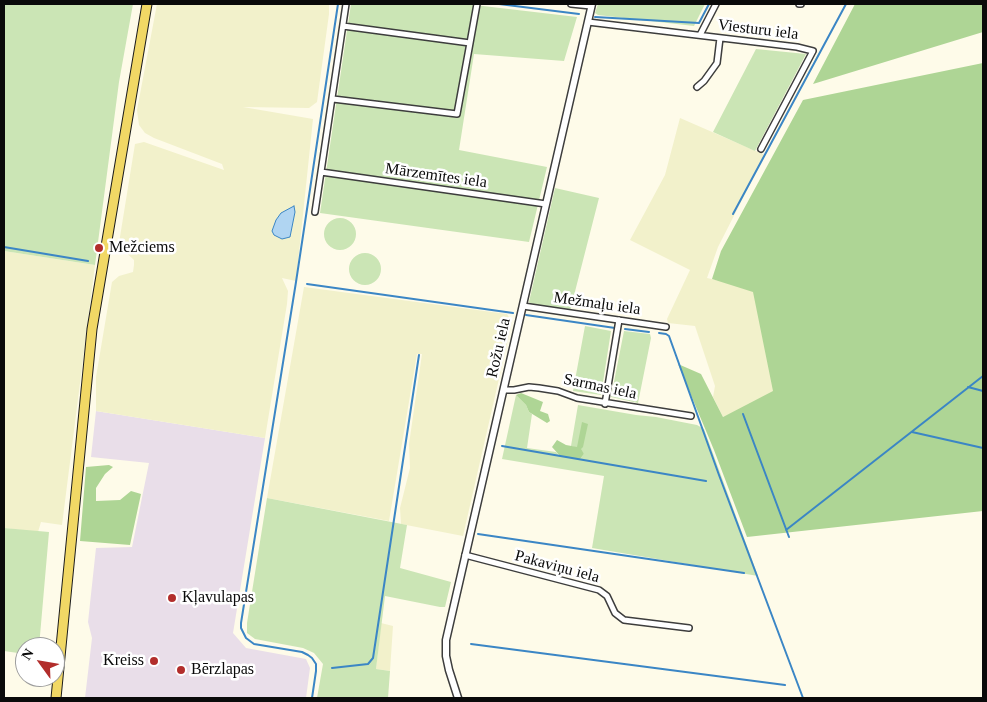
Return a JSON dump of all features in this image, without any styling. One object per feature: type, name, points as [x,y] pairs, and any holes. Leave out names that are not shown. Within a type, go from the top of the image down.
[{"type":"main road","points":[[56,698],[92,329],[148,4]]},
{"type":"street","points":[[315,212],[346,4]]},
{"type":"street","points":[[333,99],[456,114],[477,4]]},
{"type":"street","points":[[572,4],[592,5]]},
{"type":"street","points":[[700,35],[716,4]]},
{"type":"street","name":"Rožu iela","points":[[458,698],[449,670],[446,640],[592,5]]},
{"type":"street","name":"Viesturu iela","points":[[588,22],[796,47],[813,51],[761,149]]},
{"type":"street","points":[[343,26],[470,43]]},
{"type":"street","points":[[697,87],[704,81],[717,62],[720,38]]},
{"type":"street","name":"Mārzemītes iela","points":[[321,172],[546,204]]},
{"type":"street","name":"Mežmaļu iela","points":[[523,306],[666,326]]},
{"type":"street","points":[[605,404],[619,320]]},
{"type":"street","name":"Sarmas iela","points":[[504,390],[529,387],[539,388],[558,391],[577,398],[605,404],[653,409],[691,416]]},
{"type":"street","name":"Pakaviņu iela","points":[[465,555],[600,590],[607,596],[615,613],[624,620],[689,628]]},
{"type":"shaded area","points":[[96,411],[265,438],[233,633],[246,648],[306,659],[310,668],[306,698],[85,698],[92,638],[88,622],[96,548],[132,547],[149,463],[91,457]]},
{"type":"green space","points":[[4,4],[133,4],[119,82],[95,265],[4,251]]},
{"type":"green space","points":[[157,4],[329,4],[317,102],[309,108],[243,107],[313,119],[296,281],[282,278],[288,291],[287,304],[265,438],[96,411],[96,377],[112,282],[119,276],[133,272],[134,260],[122,249],[119,243],[135,144],[144,142],[224,170],[222,164],[154,138],[145,133],[139,125],[137,110]]},
{"type":"green space","points":[[351,4],[466,4],[577,17],[564,61],[474,54],[459,150],[547,167],[529,242],[320,213]]},
{"type":"green space","points":[[598,4],[705,4],[694,26],[598,15],[595,13]]},
{"type":"green space","points":[[855,4],[983,4],[983,32],[813,84]]},
{"type":"green space","points":[[756,49],[806,54],[755,151],[713,132]]},
{"type":"green space","points":[[983,63],[983,511],[747,537],[714,450],[678,364],[701,374],[723,417],[773,391],[753,292],[712,279],[721,251],[803,100]]},
{"type":"green space","points":[[680,118],[765,155],[718,247],[707,278],[756,289],[776,393],[723,417],[713,397],[715,386],[695,326],[668,323],[667,319],[690,270],[630,240],[665,175]]},
{"type":"green space","points":[[555,188],[599,198],[570,311],[534,306],[529,302]]},
{"type":"green space","points":[[340,218],[346,219],[351,223],[355,228],[355,240],[351,245],[346,249],[340,250],[334,249],[329,245],[325,240],[324,234],[325,228],[329,223],[334,219]]},
{"type":"green space","points":[[4,251],[95,265],[62,525],[41,522],[38,532],[4,528]]},
{"type":"green space","points":[[365,253],[371,254],[376,258],[380,263],[380,275],[376,280],[371,284],[365,285],[359,284],[354,280],[350,275],[349,269],[350,263],[354,258],[359,254]]},
{"type":"green space","points":[[304,287],[507,314],[512,322],[463,536],[401,524],[400,508],[410,468],[409,444],[422,354],[417,354],[389,521],[267,498]]},
{"type":"green space","points":[[585,326],[611,331],[601,395],[573,391]]},
{"type":"green space","points":[[624,331],[650,334],[651,338],[638,403],[611,397]]},
{"type":"green space","points":[[521,393],[543,402],[540,411],[548,414],[550,421],[547,423],[529,412],[526,405],[516,395]]},
{"type":"green space","points":[[516,395],[532,414],[527,448],[556,452],[560,456],[580,459],[584,454],[571,446],[578,405],[656,417],[697,425],[704,429],[758,576],[592,548],[604,476],[502,459]]},
{"type":"green space","points":[[582,422],[588,424],[581,449],[584,454],[580,459],[560,456],[552,447],[557,440],[566,445],[577,447]]},
{"type":"green space","points":[[109,465],[113,467],[105,474],[96,488],[96,501],[120,500],[131,491],[141,494],[130,545],[80,541],[86,467]]},
{"type":"green space","points":[[267,498],[407,525],[400,568],[451,582],[445,607],[385,596],[376,669],[390,671],[388,698],[317,698],[323,664],[314,653],[303,648],[255,639],[247,633]]},
{"type":"green space","points":[[4,528],[49,532],[40,637],[15,637],[15,653],[4,651]]},
{"type":"green space","points":[[381,623],[393,626],[390,671],[376,669]]},
{"type":"water","points":[[294,206],[295,212],[290,237],[282,239],[274,235],[272,231],[276,220],[281,213]]},
{"type":"waterway","points":[[312,698],[316,671],[316,664],[312,658],[302,652],[254,644],[246,638],[241,628],[241,623],[296,282],[338,4]]},
{"type":"waterway","points":[[499,4],[579,14]]},
{"type":"waterway","points":[[595,17],[699,23],[709,4]]},
{"type":"waterway","points":[[733,214],[846,4]]},
{"type":"waterway","points":[[4,247],[88,261]]},
{"type":"waterway","points":[[307,284],[513,313]]},
{"type":"waterway","points":[[526,315],[615,328]]},
{"type":"waterway","points":[[625,329],[649,332]]},
{"type":"waterway","points":[[659,333],[669,336],[803,698]]},
{"type":"waterway","points":[[332,668],[368,664],[373,658],[419,355]]},
{"type":"waterway","points":[[786,530],[983,376]]},
{"type":"waterway","points":[[968,387],[983,391]]},
{"type":"waterway","points":[[743,414],[789,537]]},
{"type":"waterway","points":[[912,432],[983,448]]},
{"type":"waterway","points":[[502,446],[706,481]]},
{"type":"waterway","points":[[478,534],[744,573]]},
{"type":"waterway","points":[[471,644],[785,685]]},
{"type":"place","name":"Mežciems","points":[[99,248]]},
{"type":"place","name":"Kļavulapas","points":[[172,598]]},
{"type":"place","name":"Kreiss","points":[[154,661]]},
{"type":"place","name":"Bērzlapas","points":[[181,670]]}]
